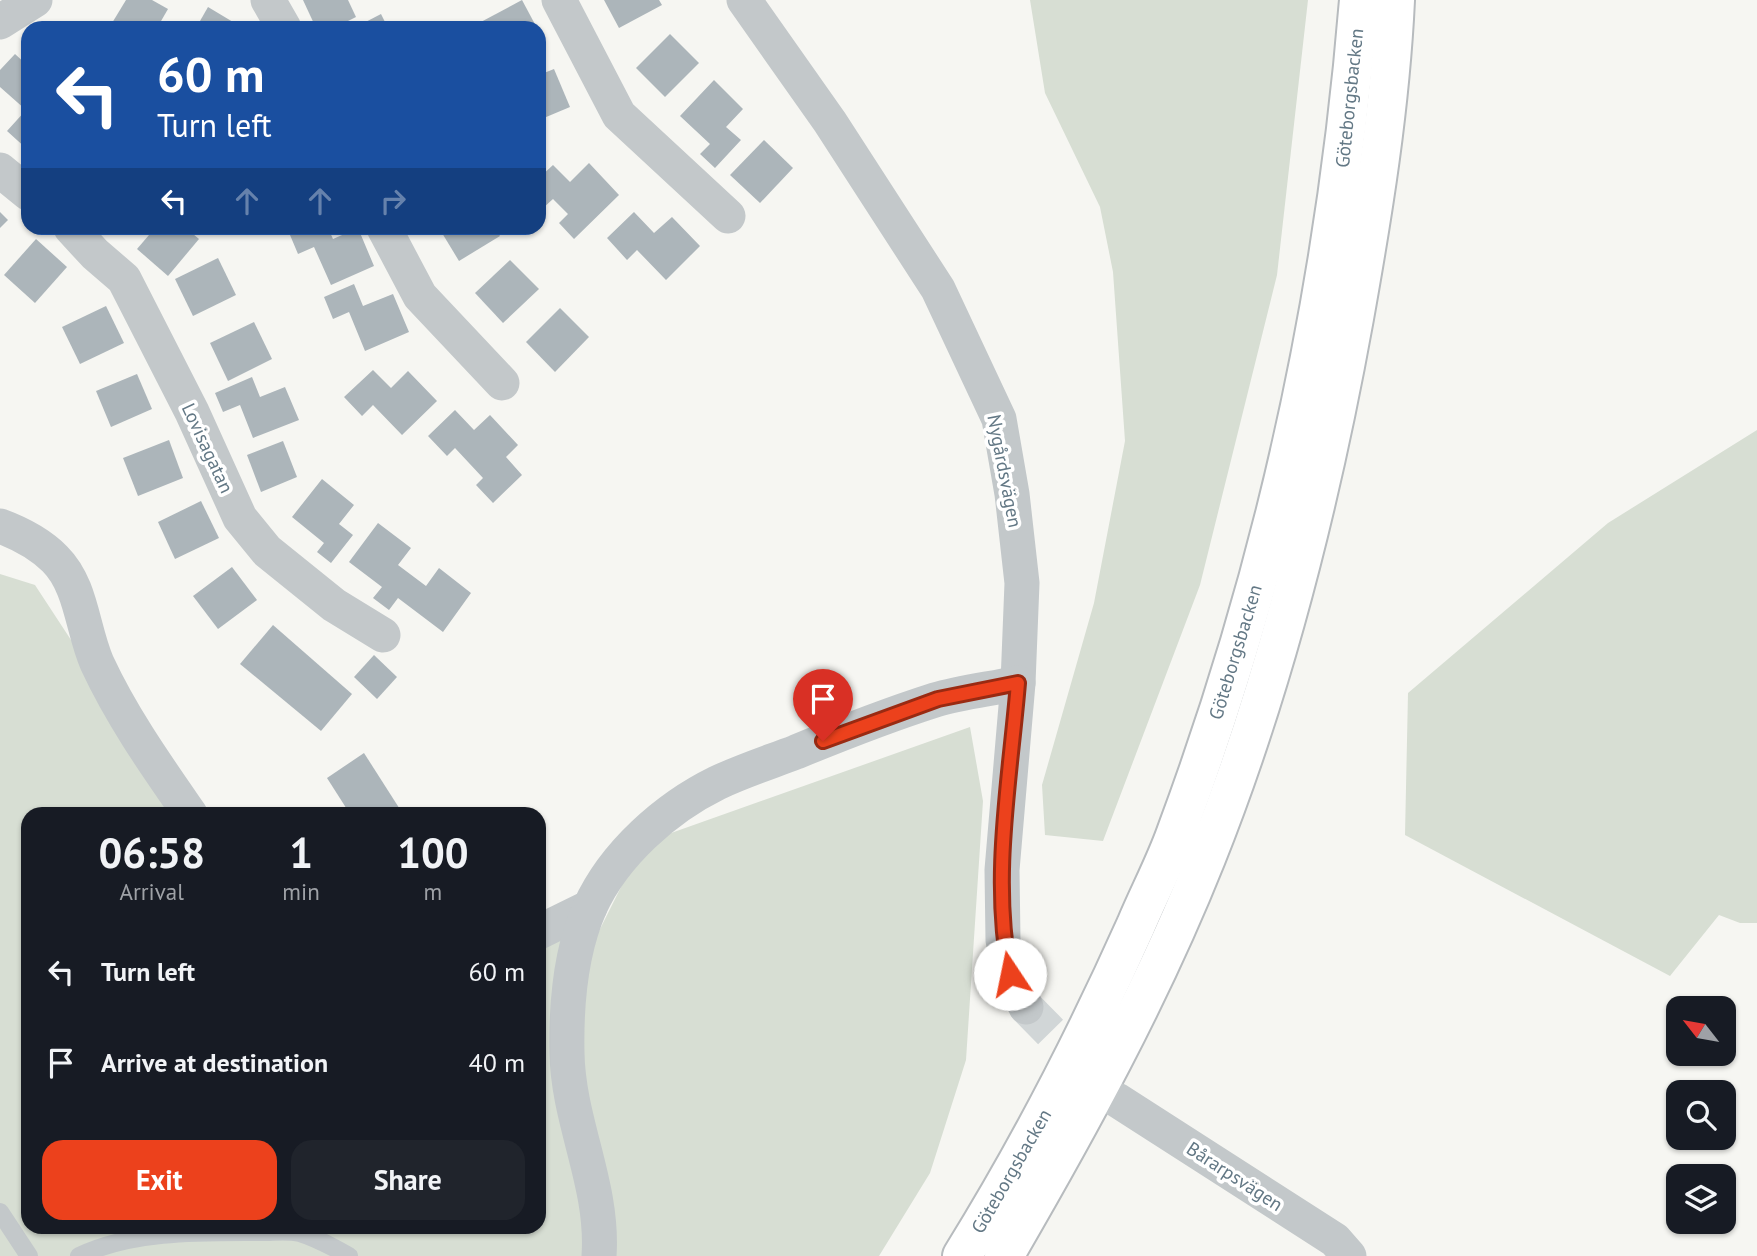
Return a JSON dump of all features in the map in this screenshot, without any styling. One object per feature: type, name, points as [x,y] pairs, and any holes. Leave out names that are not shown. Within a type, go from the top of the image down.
[{"type":"highway","name":"Göteborgsbacken","points":[[962,1256],[1049,1105],[1115,971],[1176,835],[1222,698],[1265,553],[1303,404],[1331,245],[1352,93],[1359,0]]},
{"type":"highway","name":"Göteborgsbacken","points":[[1004,1256],[1076,1133],[1145,999],[1207,857],[1257,713],[1301,562],[1337,415],[1377,189],[1395,0]]},
{"type":"street","points":[[0,22],[35,0]]},
{"type":"street","points":[[268,0],[280,21]]},
{"type":"street","points":[[559,0],[619,115],[728,216]]},
{"type":"street","name":"Nygårdsvägen","points":[[744,0],[845,143],[938,289],[999,419],[1012,495],[1022,583],[1018,683],[1002,870],[1003,940],[1010,974],[1026,1007]]},
{"type":"street","points":[[0,170],[21,187]]},
{"type":"street","name":"Lovisagatan","points":[[77,235],[124,279],[192,412],[240,518],[267,551],[334,605],[383,635]]},
{"type":"street","points":[[388,235],[420,296],[502,383]]},
{"type":"street","points":[[0,526],[14,531],[55,559],[72,581],[96,660],[120,708],[185,807]]},
{"type":"street","points":[[599,1256],[601,1228],[583,1134],[568,1084],[567,1022],[574,966],[590,907],[615,866],[642,836],[682,804],[717,783],[938,699],[1018,683]]},
{"type":"street","points":[[546,929],[590,907]]},
{"type":"street","name":"Bårarpsvägen","points":[[1117,1100],[1335,1240],[1349,1256]]},
{"type":"lane","points":[[0,1212],[29,1256]]},
{"type":"lane","points":[[79,1256],[122,1242],[199,1234]]},
{"type":"lane","points":[[300,1234],[327,1243],[349,1256]]},
{"type":"shaded area","points":[[1030,0],[1308,0],[1277,275],[1200,585],[1103,841],[1045,835],[1042,785],[1094,603],[1125,441],[1113,272],[1100,207],[1045,93]]},
{"type":"shaded area","points":[[1757,430],[1757,923],[1740,923],[1719,915],[1670,976],[1405,835],[1408,693],[1608,523]]},
{"type":"shaded area","points":[[0,574],[35,585],[180,807],[21,807],[21,1234],[546,1234],[546,933],[592,945],[643,843],[970,727],[983,801],[966,1060],[930,1173],[879,1256],[0,1256]]},
{"type":"building","points":[[126,0],[152,0],[168,9],[161,21],[113,21]]},
{"type":"building","points":[[303,0],[348,0],[356,17],[348,21],[313,21]]},
{"type":"building","points":[[522,0],[533,21],[483,21]]},
{"type":"building","points":[[604,0],[659,0],[662,5],[619,28]]},
{"type":"building","points":[[208,7],[231,21],[200,21]]},
{"type":"building","points":[[381,14],[384,21],[368,21]]},
{"type":"building","points":[[670,34],[699,63],[665,97],[636,68]]},
{"type":"building","points":[[15,54],[21,60],[21,106],[0,87],[0,70]]},
{"type":"building","points":[[554,69],[570,107],[546,117],[546,72]]},
{"type":"building","points":[[714,80],[743,109],[726,127],[741,140],[715,168],[700,154],[710,144],[680,116]]},
{"type":"building","points":[[21,116],[21,144],[7,131]]},
{"type":"building","points":[[764,140],[793,168],[760,203],[730,175]]},
{"type":"building","points":[[589,163],[619,195],[574,239],[559,223],[568,214],[553,199],[546,205],[546,172],[553,165],[570,182]]},
{"type":"building","points":[[0,212],[8,220],[0,228]]},
{"type":"building","points":[[634,212],[654,233],[672,217],[700,246],[666,280],[637,250],[627,260],[607,238]]},
{"type":"building","points":[[149,235],[194,235],[199,239],[168,276],[137,249]]},
{"type":"building","points":[[290,235],[331,235],[333,239],[342,235],[361,235],[374,266],[331,285],[314,247],[298,254]]},
{"type":"building","points":[[443,235],[499,235],[500,236],[459,261]]},
{"type":"building","points":[[36,239],[67,267],[35,303],[4,275]]},
{"type":"building","points":[[218,258],[236,295],[193,316],[175,279]]},
{"type":"building","points":[[510,260],[539,289],[503,323],[475,293]]},
{"type":"building","points":[[354,284],[363,306],[393,294],[409,332],[365,351],[349,312],[333,319],[324,297]]},
{"type":"building","points":[[106,306],[124,343],[80,364],[62,327]]},
{"type":"building","points":[[560,308],[589,337],[555,372],[526,342]]},
{"type":"building","points":[[254,322],[272,359],[228,381],[210,343]]},
{"type":"building","points":[[373,370],[391,388],[408,371],[437,401],[402,435],[373,405],[362,416],[344,397]]},
{"type":"building","points":[[137,374],[152,409],[111,427],[96,391]]},
{"type":"building","points":[[252,377],[260,397],[285,387],[299,420],[253,438],[240,405],[223,412],[215,393]]},
{"type":"building","points":[[455,410],[474,430],[490,415],[518,445],[506,457],[522,475],[493,503],[476,485],[483,478],[455,448],[447,456],[428,436]]},
{"type":"building","points":[[169,440],[183,478],[138,496],[123,458]]},
{"type":"building","points":[[283,441],[297,477],[261,492],[247,455]]},
{"type":"building","points":[[322,479],[354,505],[339,524],[353,535],[331,563],[317,552],[324,543],[292,517]]},
{"type":"building","points":[[201,501],[219,538],[175,559],[158,522]]},
{"type":"building","points":[[378,523],[411,548],[398,565],[426,586],[439,568],[471,593],[443,632],[398,598],[389,610],[373,598],[382,587],[349,562]]},
{"type":"building","points":[[232,567],[257,600],[218,629],[193,596]]},
{"type":"building","points":[[273,625],[352,694],[321,731],[240,664]]},
{"type":"building","points":[[374,655],[397,677],[377,699],[354,677]]},
{"type":"building","points":[[364,753],[399,807],[346,807],[327,778]]},
{"type":"tunnel","points":[[1026,1007],[1093,1075]]},
{"type":"route","points":[[823,741],[938,699],[1018,683],[1002,870],[1003,940],[1010,974]]}]
